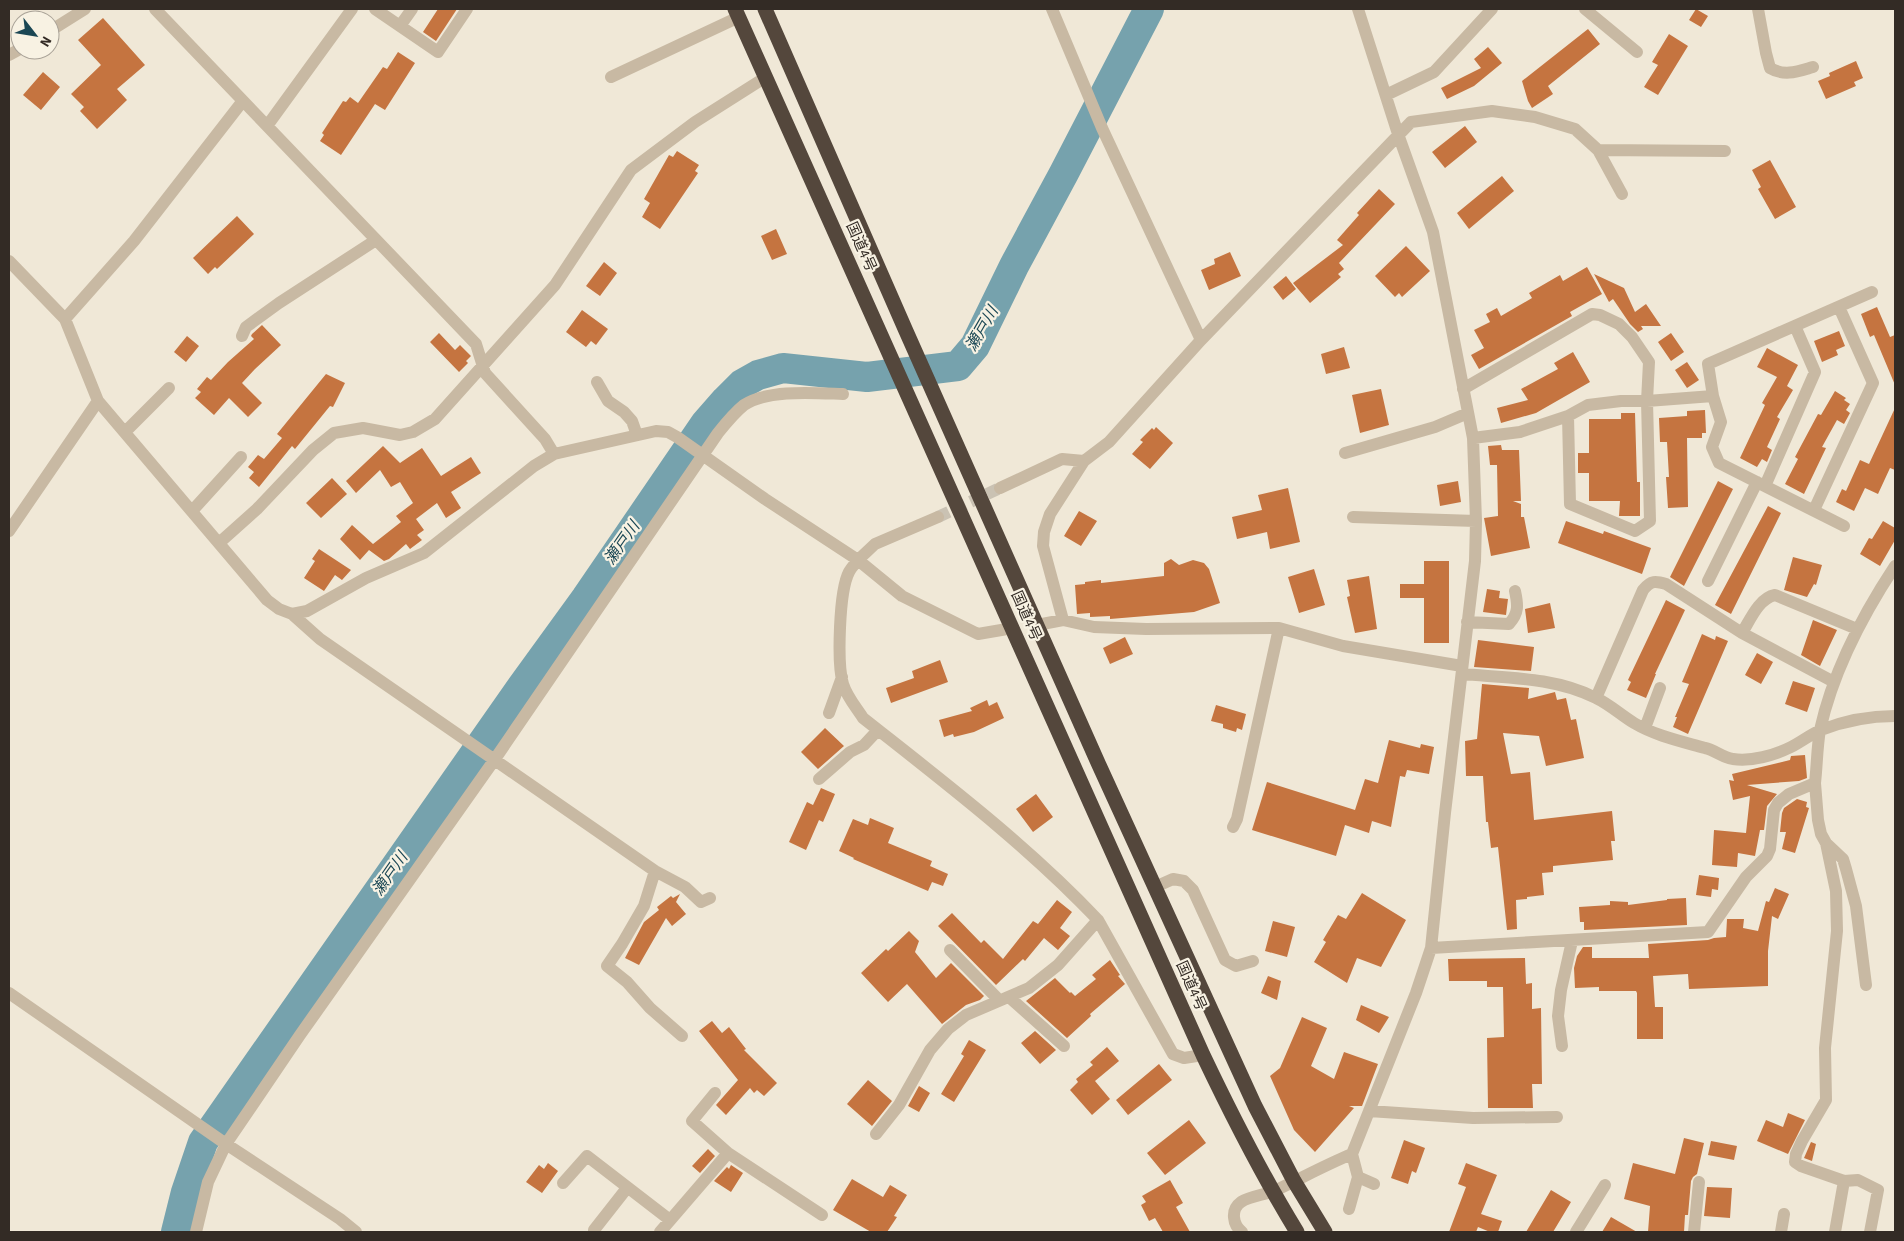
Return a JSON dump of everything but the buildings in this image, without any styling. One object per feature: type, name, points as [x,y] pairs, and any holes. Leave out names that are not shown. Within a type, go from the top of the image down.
[{"type":"highway","name":"国道4号","points":[[766,9],[1036,625],[1255,1106],[1294,1181],[1325,1232]]},
{"type":"highway","name":"国道4号","points":[[737,13],[1203,1055],[1272,1192],[1297,1232]]},
{"type":"street","points":[[60,25],[85,9]]},
{"type":"street","points":[[154,9],[476,344],[485,373],[545,439],[554,454]]},
{"type":"street","points":[[267,126],[352,9]]},
{"type":"street","points":[[375,9],[438,52],[467,9]]},
{"type":"street","points":[[400,26],[412,9]]},
{"type":"street","points":[[1052,9],[1102,128],[1201,340]]},
{"type":"street","points":[[1349,1209],[1358,1177],[1352,1154],[1416,994],[1431,948],[1475,561],[1476,521],[1473,438],[1433,232],[1398,134],[1358,9]]},
{"type":"street","points":[[1386,95],[1434,72],[1492,9]]},
{"type":"street","points":[[1585,9],[1637,52]]},
{"type":"street","points":[[1758,9],[1770,68],[1776,72],[1791,73],[1814,67]]},
{"type":"street","points":[[611,77],[737,13]]},
{"type":"street","points":[[219,543],[257,509],[313,450],[334,433],[364,428],[400,435],[413,432],[435,419],[555,285],[631,170],[695,122],[766,77]]},
{"type":"street","points":[[65,319],[134,241],[242,102]]},
{"type":"street","points":[[1063,620],[1043,546],[1044,532],[1050,514],[1084,461],[1109,442],[1201,340],[1411,122],[1492,111],[1534,117],[1575,129],[1598,150],[1622,194]]},
{"type":"street","points":[[1598,150],[1725,151]]},
{"type":"street","points":[[242,336],[246,327],[272,308],[376,240]]},
{"type":"street","points":[[9,261],[65,319],[98,400],[267,600],[279,610],[292,614],[320,639],[654,871],[685,887],[701,902],[710,898]]},
{"type":"street","points":[[1844,526],[1719,463],[1712,447],[1721,422],[1713,396],[1708,364],[1872,292]]},
{"type":"street","points":[[1814,510],[1873,383],[1839,307]]},
{"type":"street","points":[[1463,389],[1592,314],[1600,315],[1618,324],[1632,337],[1649,362],[1650,521],[1635,531],[1570,504],[1568,416]]},
{"type":"street","points":[[1708,581],[1761,484],[1815,372],[1795,326]]},
{"type":"street","points":[[597,382],[608,401],[624,412],[632,421],[638,435]]},
{"type":"street","points":[[125,432],[169,388]]},
{"type":"street","points":[[196,1232],[208,1182],[224,1143],[701,453],[733,415],[755,399],[810,392],[843,394]]},
{"type":"street","points":[[1473,438],[1520,432],[1568,416],[1588,405],[1621,401],[1713,396]]},
{"type":"street","points":[[9,531],[98,400]]},
{"type":"street","points":[[1345,453],[1434,427],[1468,413]]},
{"type":"street","points":[[292,614],[307,610],[366,578],[424,553],[534,466],[554,454],[656,431],[668,432],[678,437],[858,560],[902,596],[978,634],[1013,628]]},
{"type":"street","points":[[192,511],[241,457]]},
{"type":"street","points":[[1000,488],[1062,459],[1084,461]]},
{"type":"street","points":[[938,517],[875,544],[858,560],[849,572],[843,593],[840,665],[844,685],[852,703],[863,718],[1011,838],[1062,883],[1098,920],[1173,1054],[1184,1058],[1203,1055]]},
{"type":"street","points":[[1353,517],[1476,521]]},
{"type":"street","points":[[1870,1232],[1878,1190],[1858,1180],[1844,1181],[1795,1162],[1796,1154],[1802,1141],[1826,1100],[1825,1048],[1838,910],[1832,867],[1818,820],[1815,783],[1820,730],[1834,682],[1857,629],[1895,566]]},
{"type":"street","points":[[1596,698],[1643,590],[1650,582],[1656,581],[1666,584],[1742,633],[1834,682]]},
{"type":"street","points":[[1467,622],[1510,624],[1518,606],[1515,591]]},
{"type":"street","points":[[1742,633],[1763,600],[1768,596],[1775,595],[1857,629]]},
{"type":"street","points":[[1036,625],[1063,620],[1094,627],[1146,629],[1279,628],[1343,646],[1462,670],[1540,680],[1571,688],[1596,698],[1634,723],[1665,737],[1706,748],[1727,758],[1737,760],[1780,752],[1820,730],[1878,716],[1895,716]]},
{"type":"street","points":[[1232,827],[1236,819],[1279,628]]},
{"type":"street","points":[[829,713],[842,677]]},
{"type":"street","points":[[1645,728],[1660,688]]},
{"type":"street","points":[[819,779],[850,752],[864,745],[878,730]]},
{"type":"street","points":[[1431,948],[1708,932],[1746,877],[1767,856],[1770,849],[1774,810],[1778,803],[1789,794],[1815,783]]},
{"type":"street","points":[[1826,843],[1843,860],[1846,869],[1856,906],[1866,986]]},
{"type":"street","points":[[654,871],[644,906],[607,966],[627,982],[650,1008],[682,1036]]},
{"type":"street","points":[[1155,887],[1173,879],[1188,884],[1193,890],[1225,960],[1236,966],[1253,961]]},
{"type":"street","points":[[876,1134],[899,1105],[930,1050],[948,1029],[966,1015],[1029,988],[1058,965],[1098,920]]},
{"type":"street","points":[[1562,1046],[1558,1016],[1561,990],[1572,941]]},
{"type":"street","points":[[950,950],[1004,998],[1064,1046]]},
{"type":"street","points":[[9,993],[202,1128],[340,1219],[356,1232]]},
{"type":"street","points":[[714,1093],[692,1121],[728,1153],[822,1215]]},
{"type":"street","points":[[1369,1111],[1473,1118],[1557,1117]]},
{"type":"street","points":[[660,1232],[728,1153]]},
{"type":"street","points":[[1242,1232],[1234,1223],[1234,1214],[1241,1202],[1272,1192],[1352,1154]]},
{"type":"street","points":[[563,1183],[587,1156],[670,1220]]},
{"type":"street","points":[[1358,1177],[1374,1184]]},
{"type":"street","points":[[1835,1232],[1844,1181]]},
{"type":"street","points":[[1694,1232],[1699,1182]]},
{"type":"street","points":[[1576,1232],[1605,1185]]},
{"type":"street","points":[[594,1230],[627,1188]]},
{"type":"street","points":[[1781,1232],[1784,1214]]},
{"type":"waterway","name":"瀬戸川","points":[[176,1232],[186,1192],[203,1142],[520,689],[586,598],[705,424],[742,384],[758,375],[783,368],[867,377],[958,366],[975,346],[1014,266],[1149,9]]},
{"type":"tunnel","points":[[938,517],[1000,488]]}]
